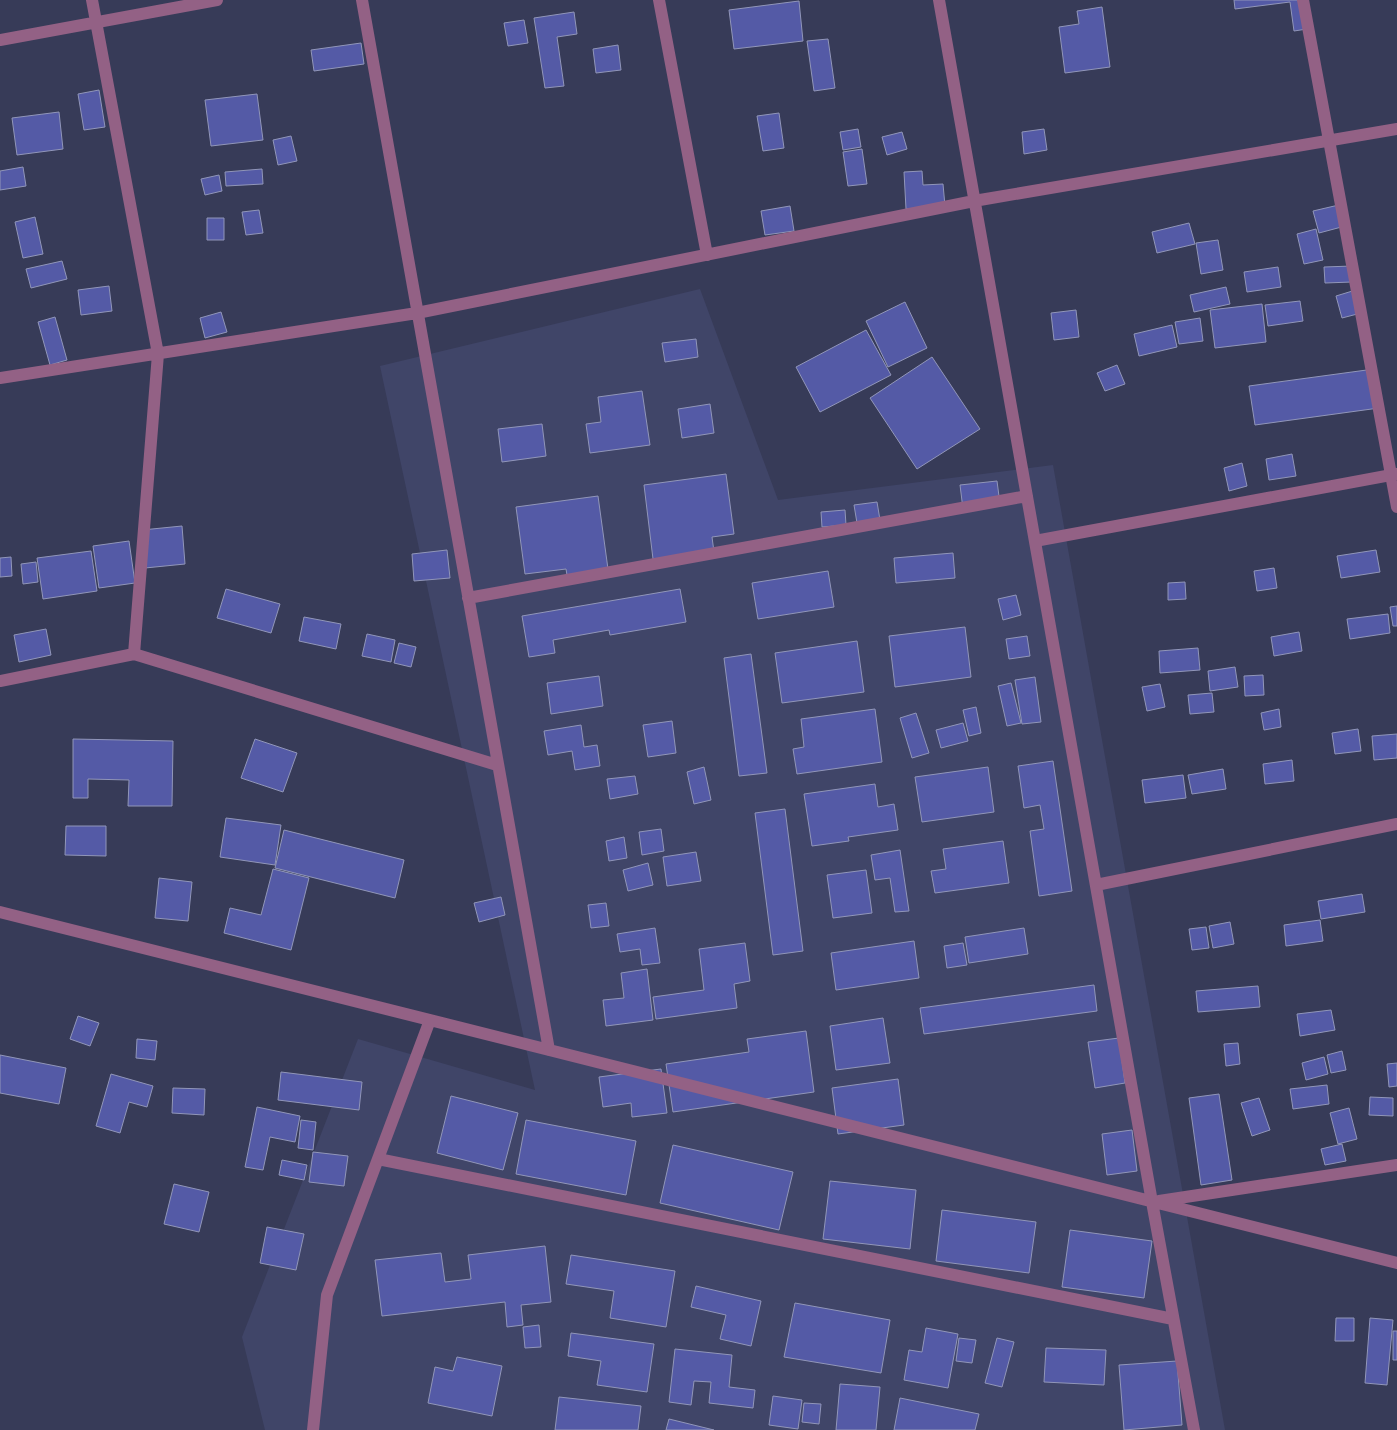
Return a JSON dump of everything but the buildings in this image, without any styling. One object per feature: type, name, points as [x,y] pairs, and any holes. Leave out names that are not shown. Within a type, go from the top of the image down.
[{"type":"street","points":[[92,0],[158,354],[134,654]]},
{"type":"street","points":[[0,40],[217,0]]},
{"type":"street","points":[[362,0],[549,1050]]},
{"type":"street","points":[[659,0],[707,255]]},
{"type":"street","points":[[939,0],[1194,1430]]},
{"type":"street","points":[[1303,0],[1328,140],[1394,475],[1397,506]]},
{"type":"street","points":[[0,378],[417,313],[974,200],[1397,129]]},
{"type":"street","points":[[1035,541],[1394,475]]},
{"type":"street","points":[[468,598],[1026,496]]},
{"type":"street","points":[[0,681],[134,654],[498,765]]},
{"type":"street","points":[[1096,885],[1397,824]]},
{"type":"street","points":[[0,912],[1397,1264]]},
{"type":"street","points":[[313,1430],[327,1295],[430,1020]]},
{"type":"street","points":[[378,1159],[1173,1319]]},
{"type":"street","points":[[1152,1202],[1397,1164]]},
{"type":"shaded area","points":[[700,289],[778,500],[1053,465],[1225,1430],[265,1430],[242,1337],[358,1039],[535,1090],[380,366]]}]
